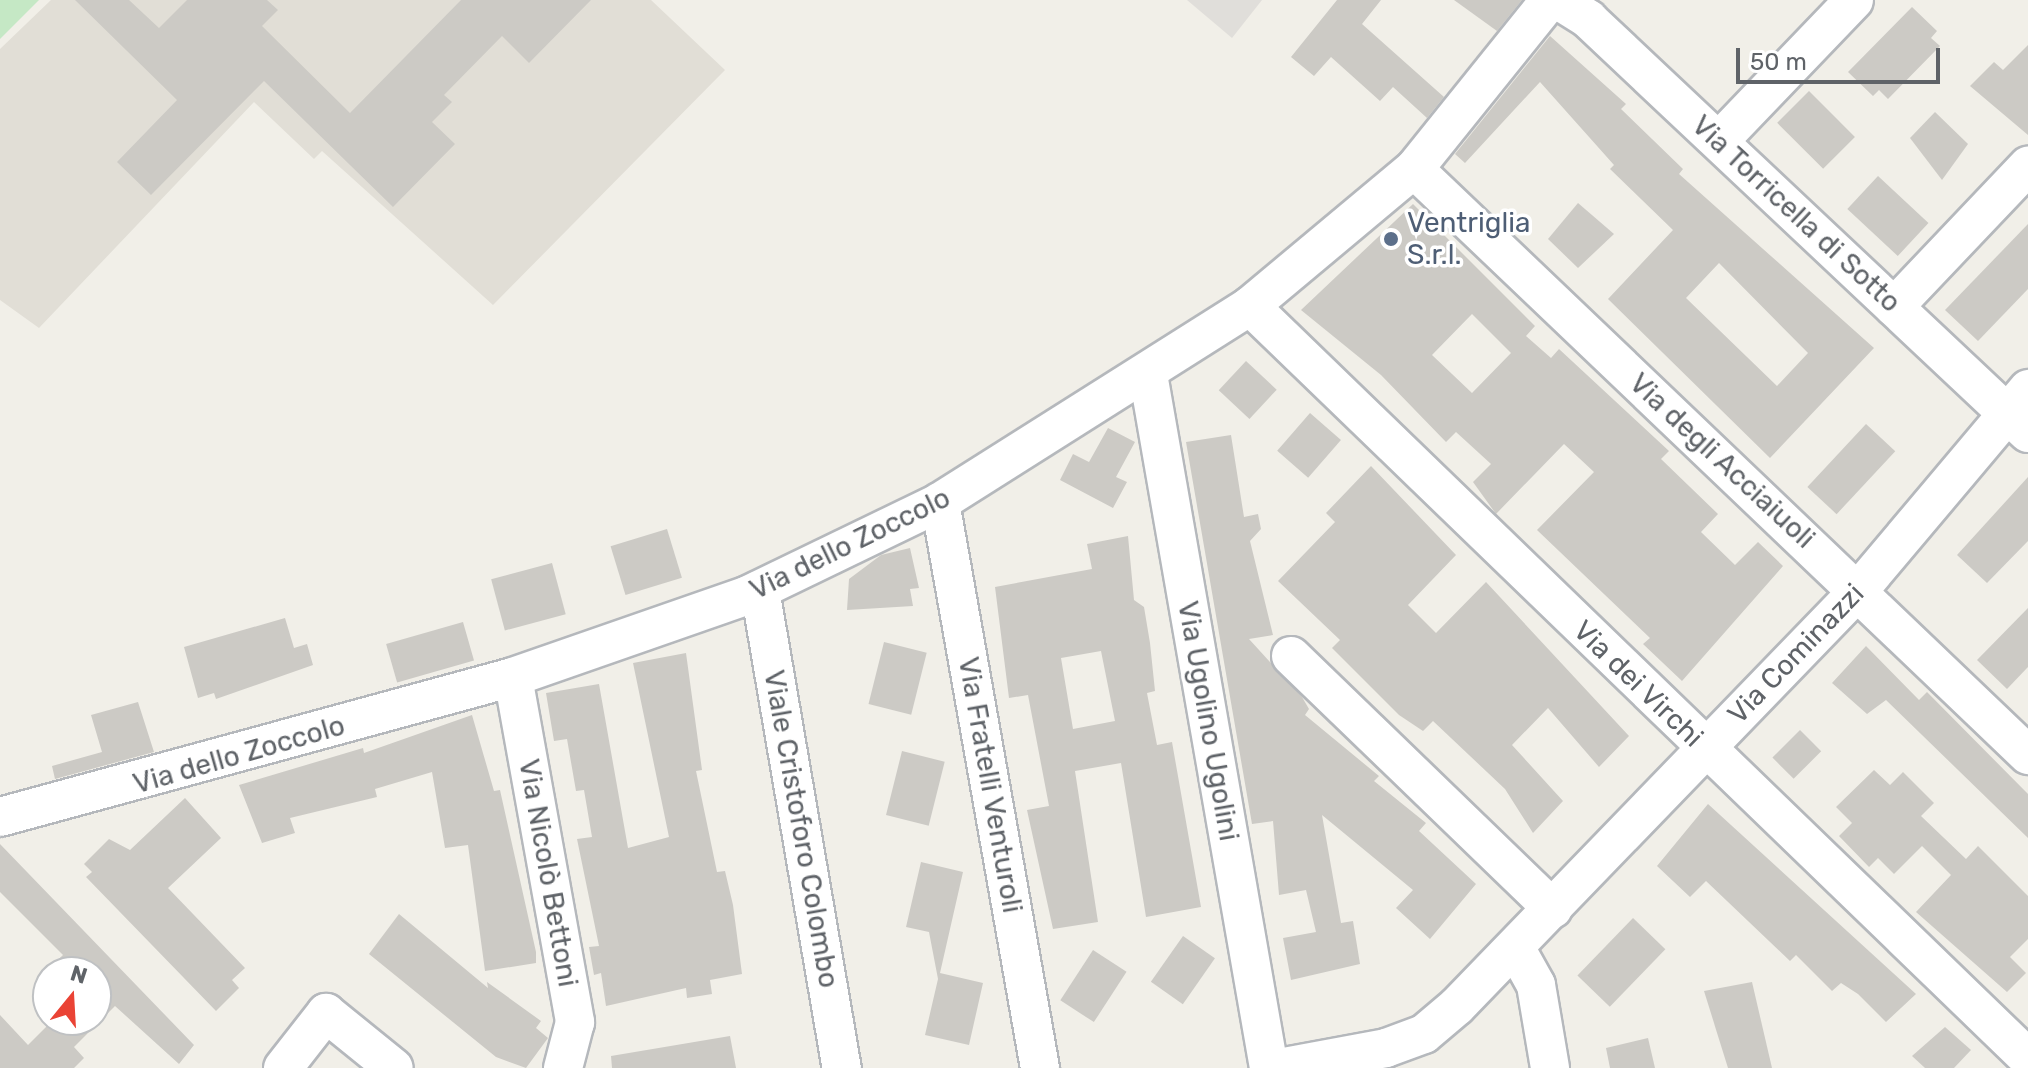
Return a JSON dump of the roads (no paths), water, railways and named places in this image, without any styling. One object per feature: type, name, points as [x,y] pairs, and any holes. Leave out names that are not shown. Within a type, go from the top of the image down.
[{"type":"street","name":"Via dello Zoccolo","points":[[2,812],[40,811],[513,677],[760,590],[940,502],[1148,374],[1250,306],[1414,169],[1550,0]]},
{"type":"street","name":"Via Torricella di Sotto","points":[[1558,0],[1588,19],[1894,307],[2021,411]]},
{"type":"street","points":[[1719,141],[1854,0]]},
{"type":"street","points":[[1894,307],[2028,166]]},
{"type":"street","name":"Via degli Acciaiuoli","points":[[1414,169],[1859,590],[2028,755]]},
{"type":"street","name":"Via dei Virchi","points":[[1250,306],[2028,1058]]},
{"type":"street","name":"Via Ugolino Ugolini","points":[[1148,374],[1269,1068]]},
{"type":"street","name":"Via Cominazzi","points":[[1279,1068],[1424,1034],[1516,949],[1859,590],[2021,411]]},
{"type":"street","name":"Via Fratelli Venturoli","points":[[940,502],[1040,1068]]},
{"type":"street","name":"Viale Cristoforo Colombo","points":[[760,590],[842,1068]]},
{"type":"street","points":[[1291,656],[1553,909]]},
{"type":"street","name":"Via Nicolò Bettoni","points":[[513,677],[575,1022],[563,1068]]},
{"type":"street","points":[[1516,949],[1536,985],[1550,1068]]},
{"type":"street","points":[[283,1068],[326,1013],[394,1068]]},
{"type":"place","name":"Ventriglia S.r.l.","points":[[1391,239]]}]
